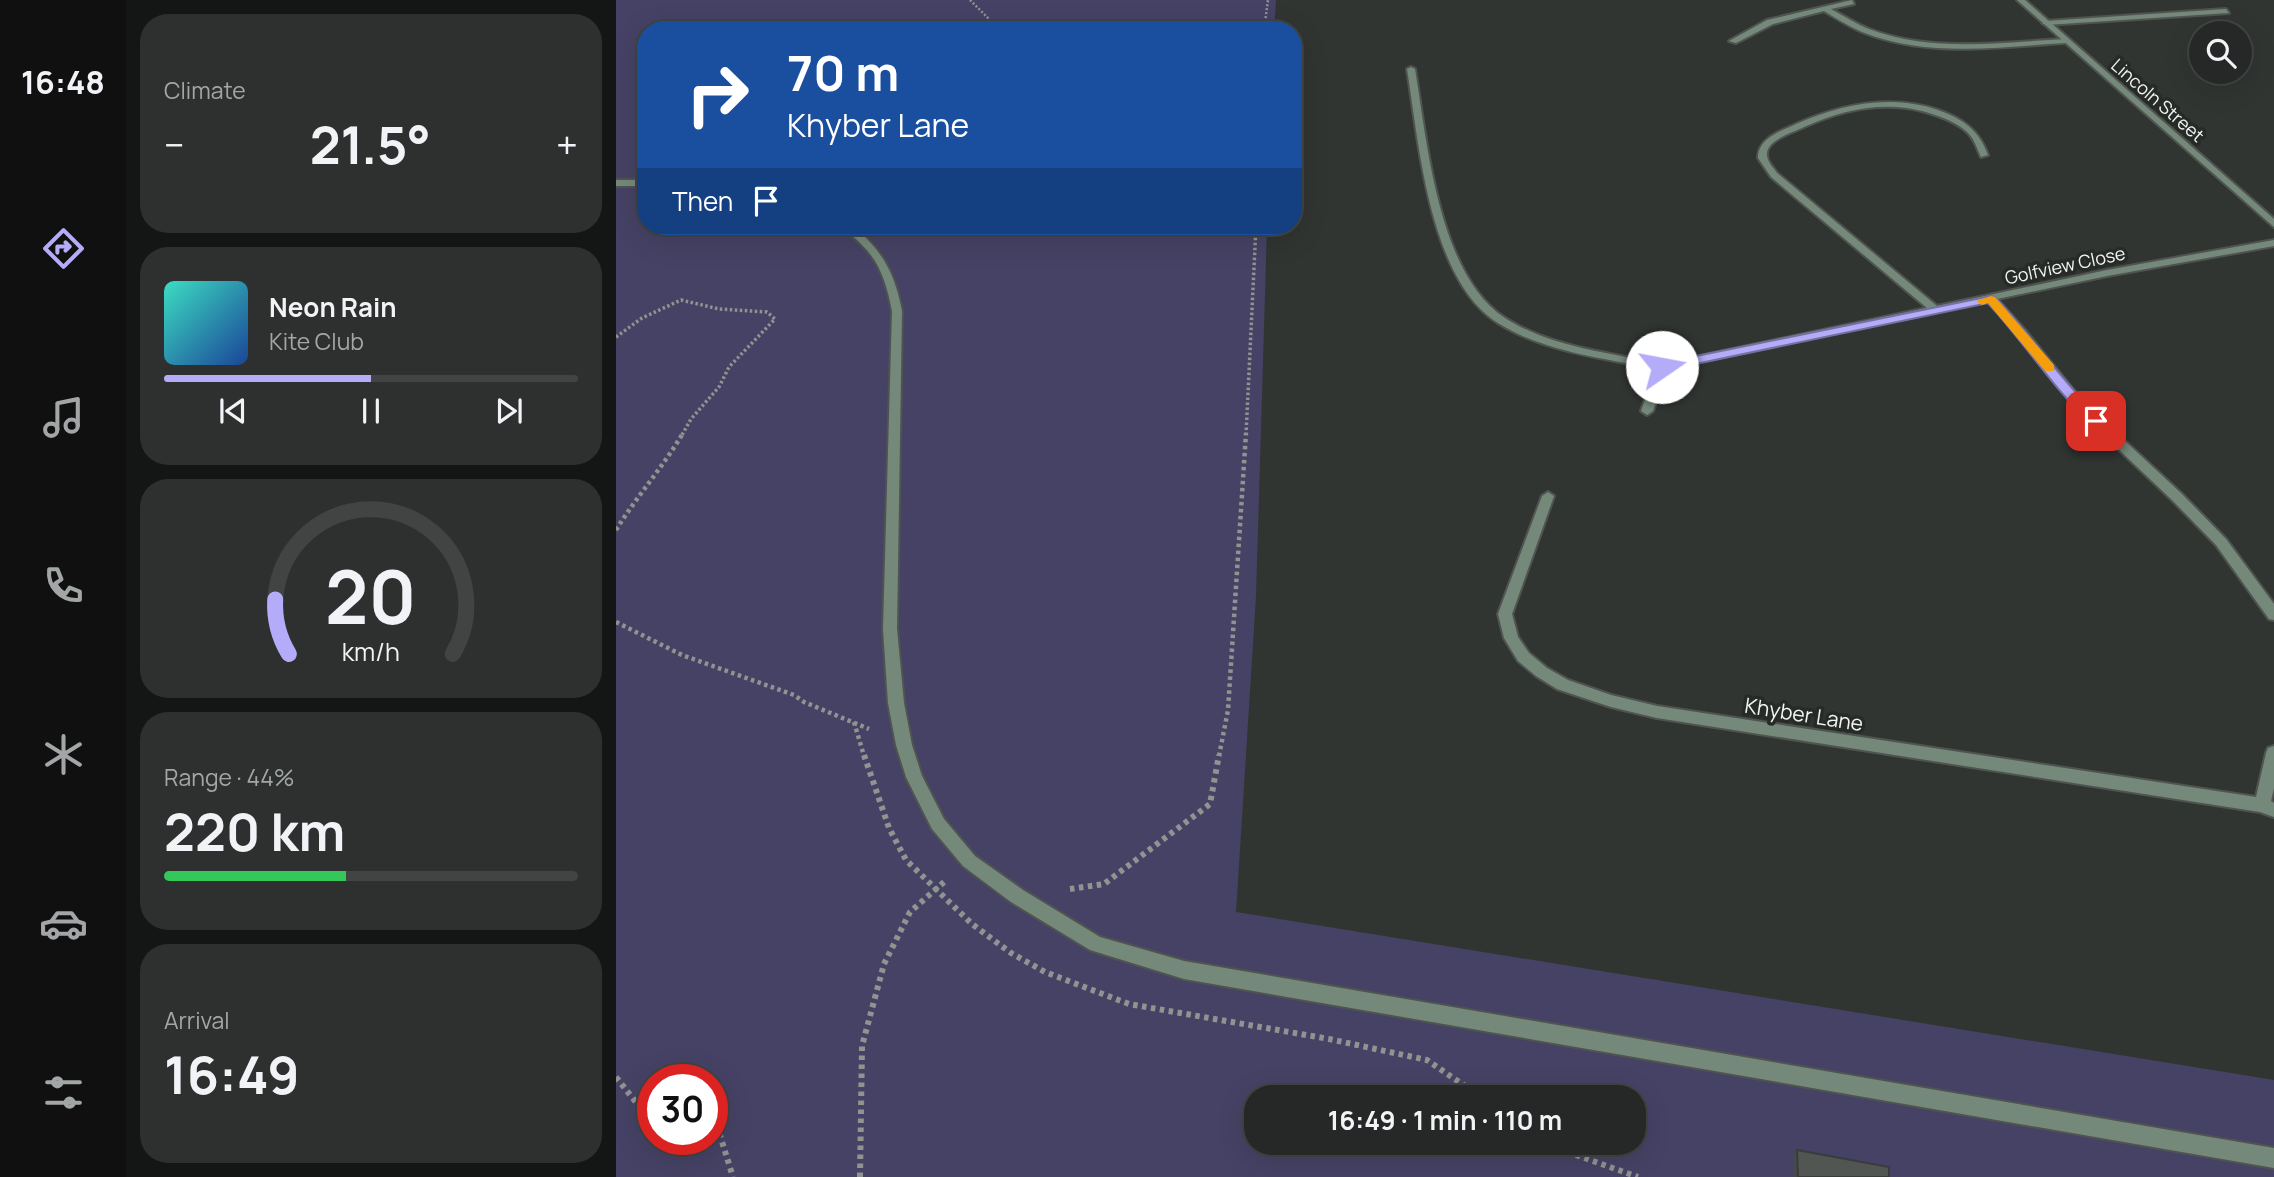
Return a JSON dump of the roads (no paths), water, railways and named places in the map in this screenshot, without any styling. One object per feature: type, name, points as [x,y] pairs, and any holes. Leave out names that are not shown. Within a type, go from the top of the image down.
[{"type":"street","name":"Lincoln Street","points":[[2021,0],[2274,224]]},
{"type":"street","points":[[1733,41],[1770,22],[1851,2]]},
{"type":"street","points":[[1826,9],[1866,32],[1913,43],[1955,45],[2066,41]]},
{"type":"street","points":[[2046,23],[2226,11]]},
{"type":"street","points":[[1411,69],[1437,217],[1459,275],[1487,310],[1514,327],[1548,340],[1662,367],[1647,411]]},
{"type":"street","points":[[1936,309],[1774,175],[1763,160],[1763,152],[1770,141],[1817,117],[1856,106],[1879,103],[1912,105],[1956,120],[1979,137],[1984,155]]},
{"type":"street","points":[[616,183],[637,183]]},
{"type":"street","points":[[857,235],[871,247],[890,276],[897,312],[890,629],[896,703],[904,745],[914,777],[938,824],[969,861],[1017,896],[1096,944],[1184,970],[2274,1158]]},
{"type":"street","name":"Golfview Close","points":[[1662,367],[2107,273],[2274,243]]},
{"type":"street","points":[[1991,299],[2021,332],[2080,407],[2221,542],[2274,614]]},
{"type":"street","name":"Khyber Lane","points":[[1548,496],[1505,614],[1506,629],[1518,651],[1555,683],[1598,699],[1657,712],[2268,808],[2274,753]]}]
